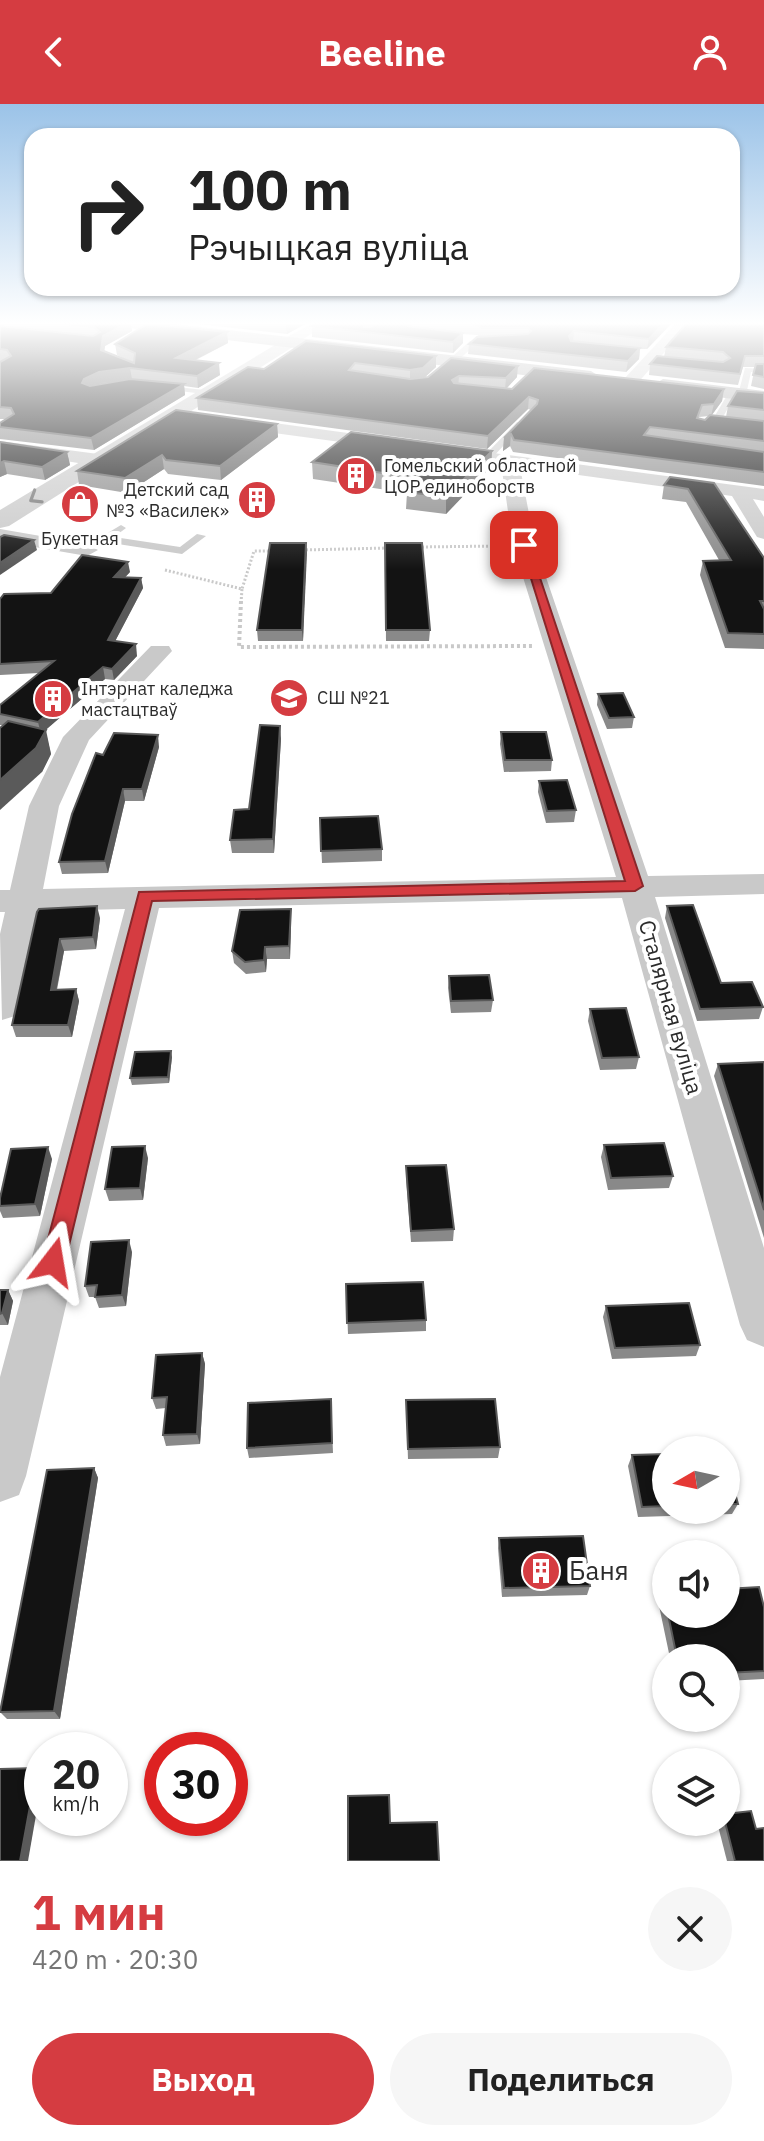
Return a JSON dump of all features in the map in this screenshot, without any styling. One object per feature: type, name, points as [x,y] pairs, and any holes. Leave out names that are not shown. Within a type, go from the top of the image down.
[{"type":"street","points":[[0,521],[181,406]]},
{"type":"street","points":[[168,414],[411,447]]},
{"type":"street","points":[[0,446],[98,460]]},
{"type":"street","points":[[490,457],[764,495]]},
{"type":"street","name":"Сталярная вуліца","points":[[490,457],[524,545],[635,886],[764,1325]]},
{"type":"street","points":[[738,491],[764,533]]},
{"type":"street","points":[[0,535],[88,545]]},
{"type":"street","points":[[2,1007],[12,900],[44,806],[77,737],[160,651]]},
{"type":"street","points":[[12,900],[764,884]]},
{"type":"street","points":[[0,1476],[145,896]]},
{"type":"lane","points":[[716,422],[728,406]]},
{"type":"lane","points":[[490,457],[530,414]]},
{"type":"lane","points":[[700,427],[704,421],[728,424]]},
{"type":"lane","points":[[88,545],[121,528]]},
{"type":"lane","points":[[88,545],[182,551],[201,536]]},
{"type":"path","points":[[413,547],[524,545]]},
{"type":"path","points":[[301,550],[397,548]]},
{"type":"path","points":[[285,550],[254,551],[242,589],[239,647],[557,646]]},
{"type":"path","points":[[157,568],[242,589]]},
{"type":"building","points":[[146,406],[91,438],[0,427],[0,423],[14,414],[11,408],[0,407]]},
{"type":"building","points":[[258,406],[520,406],[488,436]]},
{"type":"building","points":[[535,406],[702,406],[697,418],[705,420],[710,415],[764,421],[764,441],[650,427],[644,435],[764,452],[764,472],[514,440],[511,434],[504,438]]},
{"type":"building","points":[[728,406],[764,406],[764,410]]},
{"type":"building","points":[[176,410],[277,424],[220,466],[166,460],[162,455],[125,478],[77,471]]},
{"type":"building","points":[[351,432],[492,451],[446,497],[407,492],[421,479],[312,462]]},
{"type":"building","points":[[0,442],[67,452],[42,467],[0,463]]},
{"type":"building","points":[[670,477],[714,483],[764,558],[764,601],[760,601],[764,609],[764,634],[728,633],[703,561],[731,560],[688,489],[664,485]]},
{"type":"building","points":[[0,537],[34,540],[0,563]]},
{"type":"building","points":[[270,543],[306,543],[302,630],[257,630]]},
{"type":"building","points":[[385,543],[422,543],[430,630],[386,630]]},
{"type":"building","points":[[82,555],[128,562],[114,577],[141,578],[108,640],[136,644],[112,669],[103,667],[38,722],[0,714],[0,705],[54,661],[0,664],[0,599],[4,594],[51,593]]},
{"type":"building","points":[[623,693],[634,717],[609,718],[598,694]]},
{"type":"building","points":[[8,721],[46,730],[36,748],[0,780],[0,728]]},
{"type":"building","points":[[260,725],[280,726],[273,839],[230,840],[234,810],[249,809]]},
{"type":"building","points":[[501,732],[546,732],[552,760],[505,760]]},
{"type":"building","points":[[114,733],[158,735],[142,789],[123,789],[105,861],[59,862],[72,814],[96,753],[103,755]]},
{"type":"building","points":[[567,780],[576,810],[547,811],[539,781]]},
{"type":"building","points":[[378,816],[382,849],[321,851],[320,818]]},
{"type":"building","points":[[693,905],[721,983],[752,982],[763,1007],[700,1009],[667,906]]},
{"type":"building","points":[[97,906],[93,937],[60,939],[51,990],[76,989],[68,1025],[12,1025],[39,909]]},
{"type":"building","points":[[291,909],[289,946],[265,947],[264,960],[245,962],[232,951],[240,910]]},
{"type":"building","points":[[489,975],[493,1000],[451,1001],[449,976]]},
{"type":"building","points":[[626,1008],[639,1057],[602,1058],[590,1009]]},
{"type":"building","points":[[171,1051],[168,1077],[130,1078],[135,1052]]},
{"type":"building","points":[[764,1062],[764,1210],[718,1064]]},
{"type":"building","points":[[664,1143],[673,1176],[611,1178],[604,1145]]},
{"type":"building","points":[[145,1146],[140,1188],[105,1189],[112,1147]]},
{"type":"building","points":[[48,1147],[35,1204],[0,1206],[11,1149]]},
{"type":"building","points":[[446,1165],[454,1229],[411,1231],[406,1166]]},
{"type":"building","points":[[129,1240],[122,1295],[95,1297],[97,1285],[85,1286],[91,1242]]},
{"type":"building","points":[[423,1282],[426,1320],[347,1323],[346,1284]]},
{"type":"building","points":[[0,1290],[8,1290],[0,1314]]},
{"type":"building","points":[[689,1303],[700,1345],[615,1348],[606,1306]]},
{"type":"building","points":[[202,1353],[197,1434],[163,1435],[167,1397],[152,1398],[156,1355]]},
{"type":"building","points":[[331,1399],[332,1443],[247,1448],[248,1403]]},
{"type":"building","points":[[495,1399],[500,1447],[408,1449],[406,1400]]},
{"type":"building","points":[[652,1454],[652,1507],[642,1507],[632,1455]]},
{"type":"building","points":[[94,1468],[54,1711],[0,1712],[47,1470]]},
{"type":"building","name":"Баня","points":[[583,1536],[590,1586],[504,1588],[499,1538]]},
{"type":"building","points":[[759,1587],[764,1607],[764,1671],[740,1672],[740,1644],[674,1644],[671,1628],[740,1628],[740,1588]]},
{"type":"building","points":[[24,1768],[25,1836],[20,1861],[0,1861],[0,1769]]},
{"type":"building","points":[[389,1795],[390,1823],[437,1822],[439,1861],[348,1861],[348,1796]]},
{"type":"building","points":[[751,1811],[756,1829],[764,1828],[764,1861],[735,1861],[729,1836],[740,1836],[740,1812]]},
{"type":"place","name":"Гомельский областной ЦОР единоборств","points":[[356,476]]},
{"type":"place","name":"Детский сад №3 «Василек»","points":[[257,500]]},
{"type":"place","name":"Букетная","points":[[80,504]]},
{"type":"place","name":"СШ №21","points":[[289,698]]},
{"type":"place","name":"Інтэрнат каледжа мастацтваў","points":[[53,699]]},
{"type":"place","name":"Баня","points":[[541,1571]]},
{"type":"route","points":[[53,1262],[145,896],[635,886],[524,545]]}]
